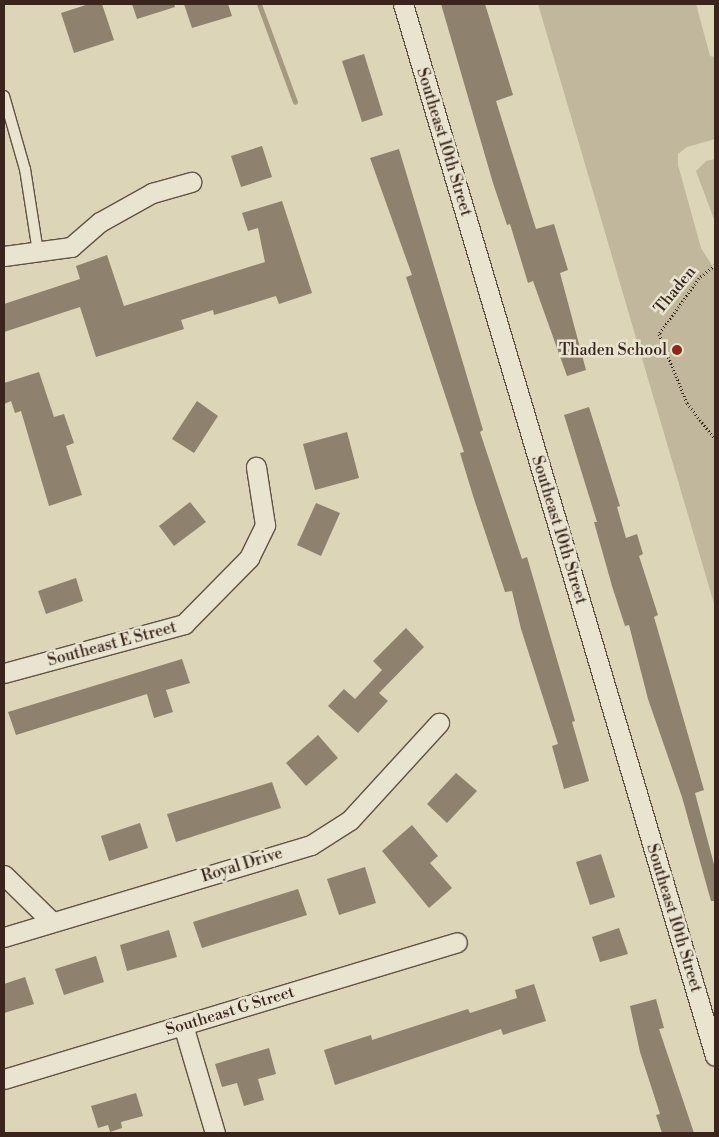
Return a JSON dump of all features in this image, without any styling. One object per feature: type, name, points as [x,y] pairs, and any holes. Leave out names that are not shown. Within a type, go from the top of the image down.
[{"type":"street","name":"Southeast 10th Street","points":[[403,4],[709,1014],[715,1056]]},
{"type":"street","points":[[4,256],[71,247],[100,222],[152,193],[191,182]]},
{"type":"street","name":"Southeast E Street","points":[[4,673],[184,624],[249,558],[265,525],[256,468]]},
{"type":"street","name":"Royal Drive","points":[[4,937],[311,845],[350,820],[439,723]]},
{"type":"street","points":[[4,875],[52,922]]},
{"type":"street","name":"Southeast G Street","points":[[4,1079],[457,942]]},
{"type":"street","points":[[183,1025],[215,1133]]},
{"type":"lane","points":[[4,96],[25,169],[38,252]]},
{"type":"path","name":"Thaden","points":[[715,264],[699,278],[659,334],[686,403],[715,439]]},
{"type":"shaded area","name":"Thaden School","points":[[538,4],[696,4],[710,56],[715,57],[715,139],[687,147],[678,154],[678,165],[701,248],[715,270],[715,607]]},
{"type":"shaded area","points":[[715,159],[715,222],[696,171],[706,161]]},
{"type":"building","points":[[89,4],[102,4],[114,40],[74,53],[61,13]]},
{"type":"building","points":[[132,4],[174,4],[175,7],[137,19]]},
{"type":"building","points":[[184,4],[228,4],[232,16],[192,28]]},
{"type":"building","points":[[441,4],[485,4],[513,95],[496,101],[536,229],[554,224],[568,270],[560,273],[586,370],[567,376],[533,281],[528,283],[510,224],[507,225],[493,183]]},
{"type":"building","points":[[364,54],[383,115],[362,122],[342,61]]},
{"type":"building","points":[[262,146],[272,177],[241,187],[231,156]]},
{"type":"building","points":[[399,149],[483,430],[480,432],[522,559],[527,557],[575,721],[572,722],[589,781],[564,789],[552,746],[558,744],[521,629],[512,591],[505,592],[474,499],[460,453],[464,452],[406,277],[412,275],[370,158]]},
{"type":"building","points":[[282,201],[312,293],[279,304],[276,296],[214,315],[213,310],[181,320],[184,329],[96,357],[80,307],[4,332],[4,304],[80,279],[76,266],[107,255],[124,306],[265,262],[258,228],[248,231],[242,213]]},
{"type":"building","points":[[39,372],[54,417],[64,414],[74,443],[66,446],[82,495],[49,506],[21,411],[15,413],[11,401],[4,404],[4,383]]},
{"type":"building","points":[[197,401],[218,416],[194,453],[172,439]]},
{"type":"building","points":[[589,407],[620,506],[617,507],[626,538],[637,534],[643,554],[639,556],[658,615],[654,617],[704,790],[695,793],[715,868],[715,901],[711,901],[682,797],[648,699],[629,625],[625,626],[612,586],[594,522],[597,522],[564,415]]},
{"type":"building","points":[[347,432],[359,478],[315,490],[303,444]]},
{"type":"building","points":[[190,502],[206,522],[174,546],[159,526]]},
{"type":"building","points":[[316,503],[340,513],[321,556],[297,545]]},
{"type":"building","points":[[76,578],[83,601],[46,614],[38,591]]},
{"type":"building","points":[[406,628],[424,647],[379,693],[388,701],[358,733],[328,706],[344,689],[355,699],[382,670],[373,661]]},
{"type":"building","points":[[182,659],[190,683],[166,690],[173,712],[154,718],[147,694],[16,735],[8,712]]},
{"type":"building","points":[[318,735],[338,758],[306,786],[286,763]]},
{"type":"building","points":[[456,773],[477,791],[447,823],[427,804]]},
{"type":"building","points":[[272,782],[281,808],[176,842],[167,814]]},
{"type":"building","points":[[140,823],[148,848],[109,861],[101,836]]},
{"type":"building","points":[[412,825],[438,856],[430,863],[452,888],[429,908],[382,851]]},
{"type":"building","points":[[601,854],[615,897],[590,905],[576,862]]},
{"type":"building","points":[[365,867],[376,903],[339,915],[327,879]]},
{"type":"building","points":[[298,889],[307,915],[202,948],[193,922]]},
{"type":"building","points":[[619,928],[628,954],[600,962],[592,937]]},
{"type":"building","points":[[169,930],[177,957],[127,971],[120,945]]},
{"type":"building","points":[[96,956],[104,982],[64,995],[55,969]]},
{"type":"building","points":[[25,977],[34,1004],[4,1013],[4,984]]},
{"type":"building","points":[[534,984],[546,1021],[503,1035],[501,1029],[335,1085],[324,1050],[371,1035],[372,1040],[468,1009],[470,1013],[517,998],[515,990]]},
{"type":"building","points":[[656,999],[664,1028],[659,1029],[694,1133],[662,1133],[656,1115],[660,1114],[640,1052],[630,1006]]},
{"type":"building","points":[[269,1048],[276,1074],[258,1079],[264,1100],[244,1106],[237,1083],[222,1087],[215,1064]]},
{"type":"building","points":[[136,1093],[143,1116],[121,1122],[122,1128],[110,1132],[108,1125],[98,1128],[91,1106]]},
{"type":"waterway","points":[[259,4],[295,102]]},
{"type":"place","name":"Thaden School","points":[[677,350]]}]
